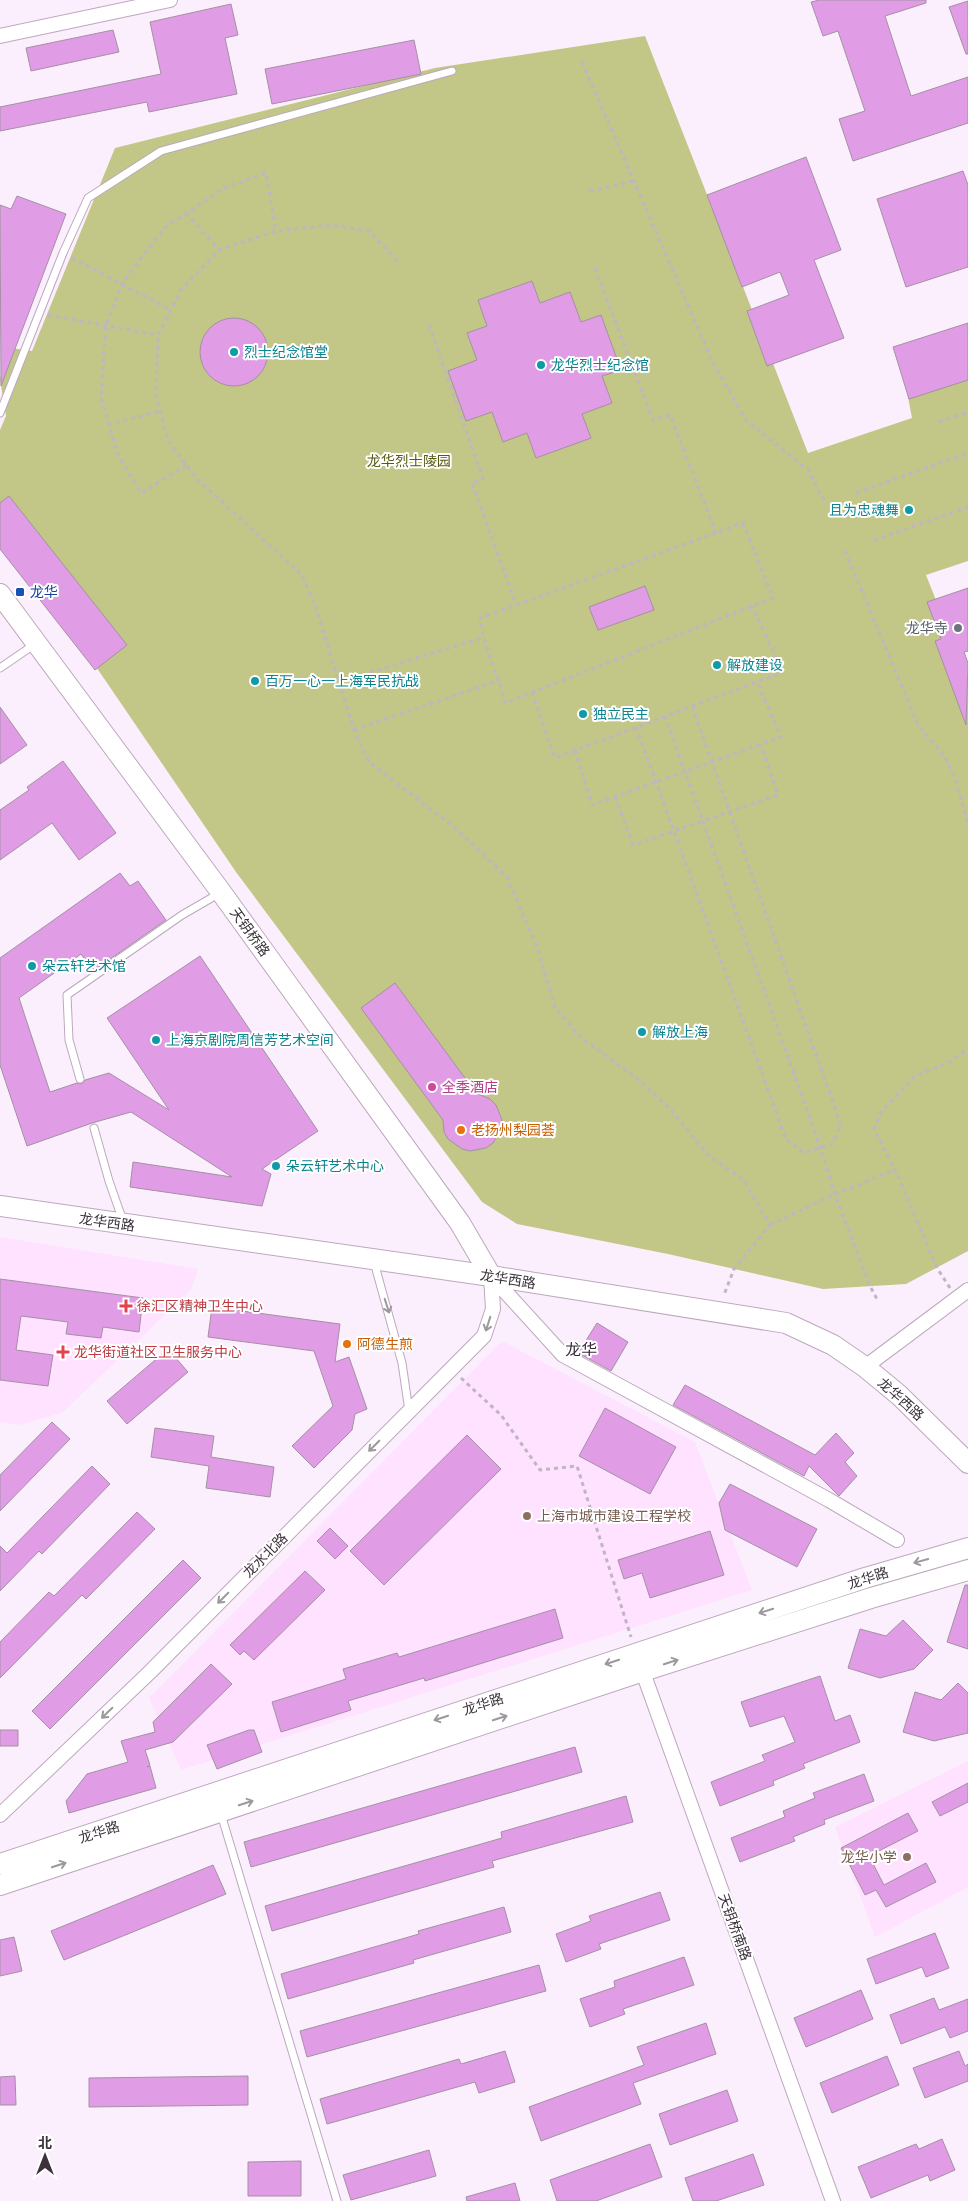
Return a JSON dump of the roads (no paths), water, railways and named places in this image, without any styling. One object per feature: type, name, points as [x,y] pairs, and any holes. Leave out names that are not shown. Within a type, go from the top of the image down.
[{"type":"main road","name":"天钥桥路","points":[[0,594],[221,892],[460,1223],[490,1276]]},
{"type":"main road","name":"龙华西路","points":[[0,1206],[490,1276],[769,1319],[804,1330],[833,1345],[865,1368],[899,1396],[968,1463]]},
{"type":"main road","name":"龙华路","points":[[6,1883],[220,1812],[640,1662],[865,1578],[968,1548]]},
{"type":"main road","name":"龙华路","points":[[0,1864],[640,1662],[968,1570]]},
{"type":"street","points":[[0,36],[170,0]]},
{"type":"street","points":[[490,1276],[563,1356],[829,1500],[897,1540]]},
{"type":"street","name":"龙水北路","points":[[0,1815],[150,1672],[484,1336],[493,1309],[490,1276]]},
{"type":"street","points":[[865,1368],[962,1294]]},
{"type":"street","name":"天钥桥南路","points":[[640,1662],[833,2201]]},
{"type":"lane","points":[[0,414],[63,253],[88,198],[161,151],[452,71]]},
{"type":"lane","points":[[0,668],[36,643]]},
{"type":"lane","points":[[80,1079],[69,1040],[67,995],[182,915],[221,892]]},
{"type":"lane","points":[[94,1128],[124,1224]]},
{"type":"lane","points":[[373,1260],[402,1363],[409,1411]]},
{"type":"lane","points":[[220,1812],[337,2201]]},
{"type":"place","name":"烈士纪念馆堂","points":[[234,352]]},
{"type":"place","name":"龙华烈士纪念馆","points":[[541,365]]},
{"type":"place","name":"且为忠魂舞","points":[[909,510]]},
{"type":"place","name":"龙华","points":[[20,592]]},
{"type":"place","name":"龙华寺","points":[[958,628]]},
{"type":"place","name":"解放建设","points":[[717,665]]},
{"type":"place","name":"百万一心一上海军民抗战","points":[[255,681]]},
{"type":"place","name":"独立民主","points":[[583,714]]},
{"type":"place","name":"朵云轩艺术馆","points":[[32,966]]},
{"type":"place","name":"解放上海","points":[[642,1032]]},
{"type":"place","name":"上海京剧院周信芳艺术空间","points":[[156,1040]]},
{"type":"place","name":"全季酒店","points":[[432,1087]]},
{"type":"place","name":"老扬州梨园荟","points":[[461,1130]]},
{"type":"place","name":"朵云轩艺术中心","points":[[276,1166]]},
{"type":"place","name":"徐汇区精神卫生中心","points":[[126,1306]]},
{"type":"place","name":"阿德生煎","points":[[347,1344]]},
{"type":"place","name":"龙华街道社区卫生服务中心","points":[[63,1352]]},
{"type":"place","name":"上海市城市建设工程学校","points":[[527,1516]]},
{"type":"place","name":"龙华小学","points":[[907,1857]]},
{"type":"district","name":"龙华","points":[[581,1349]]},
{"type":"park label","name":"龙华烈士陵园","points":[[409,461]]}]
